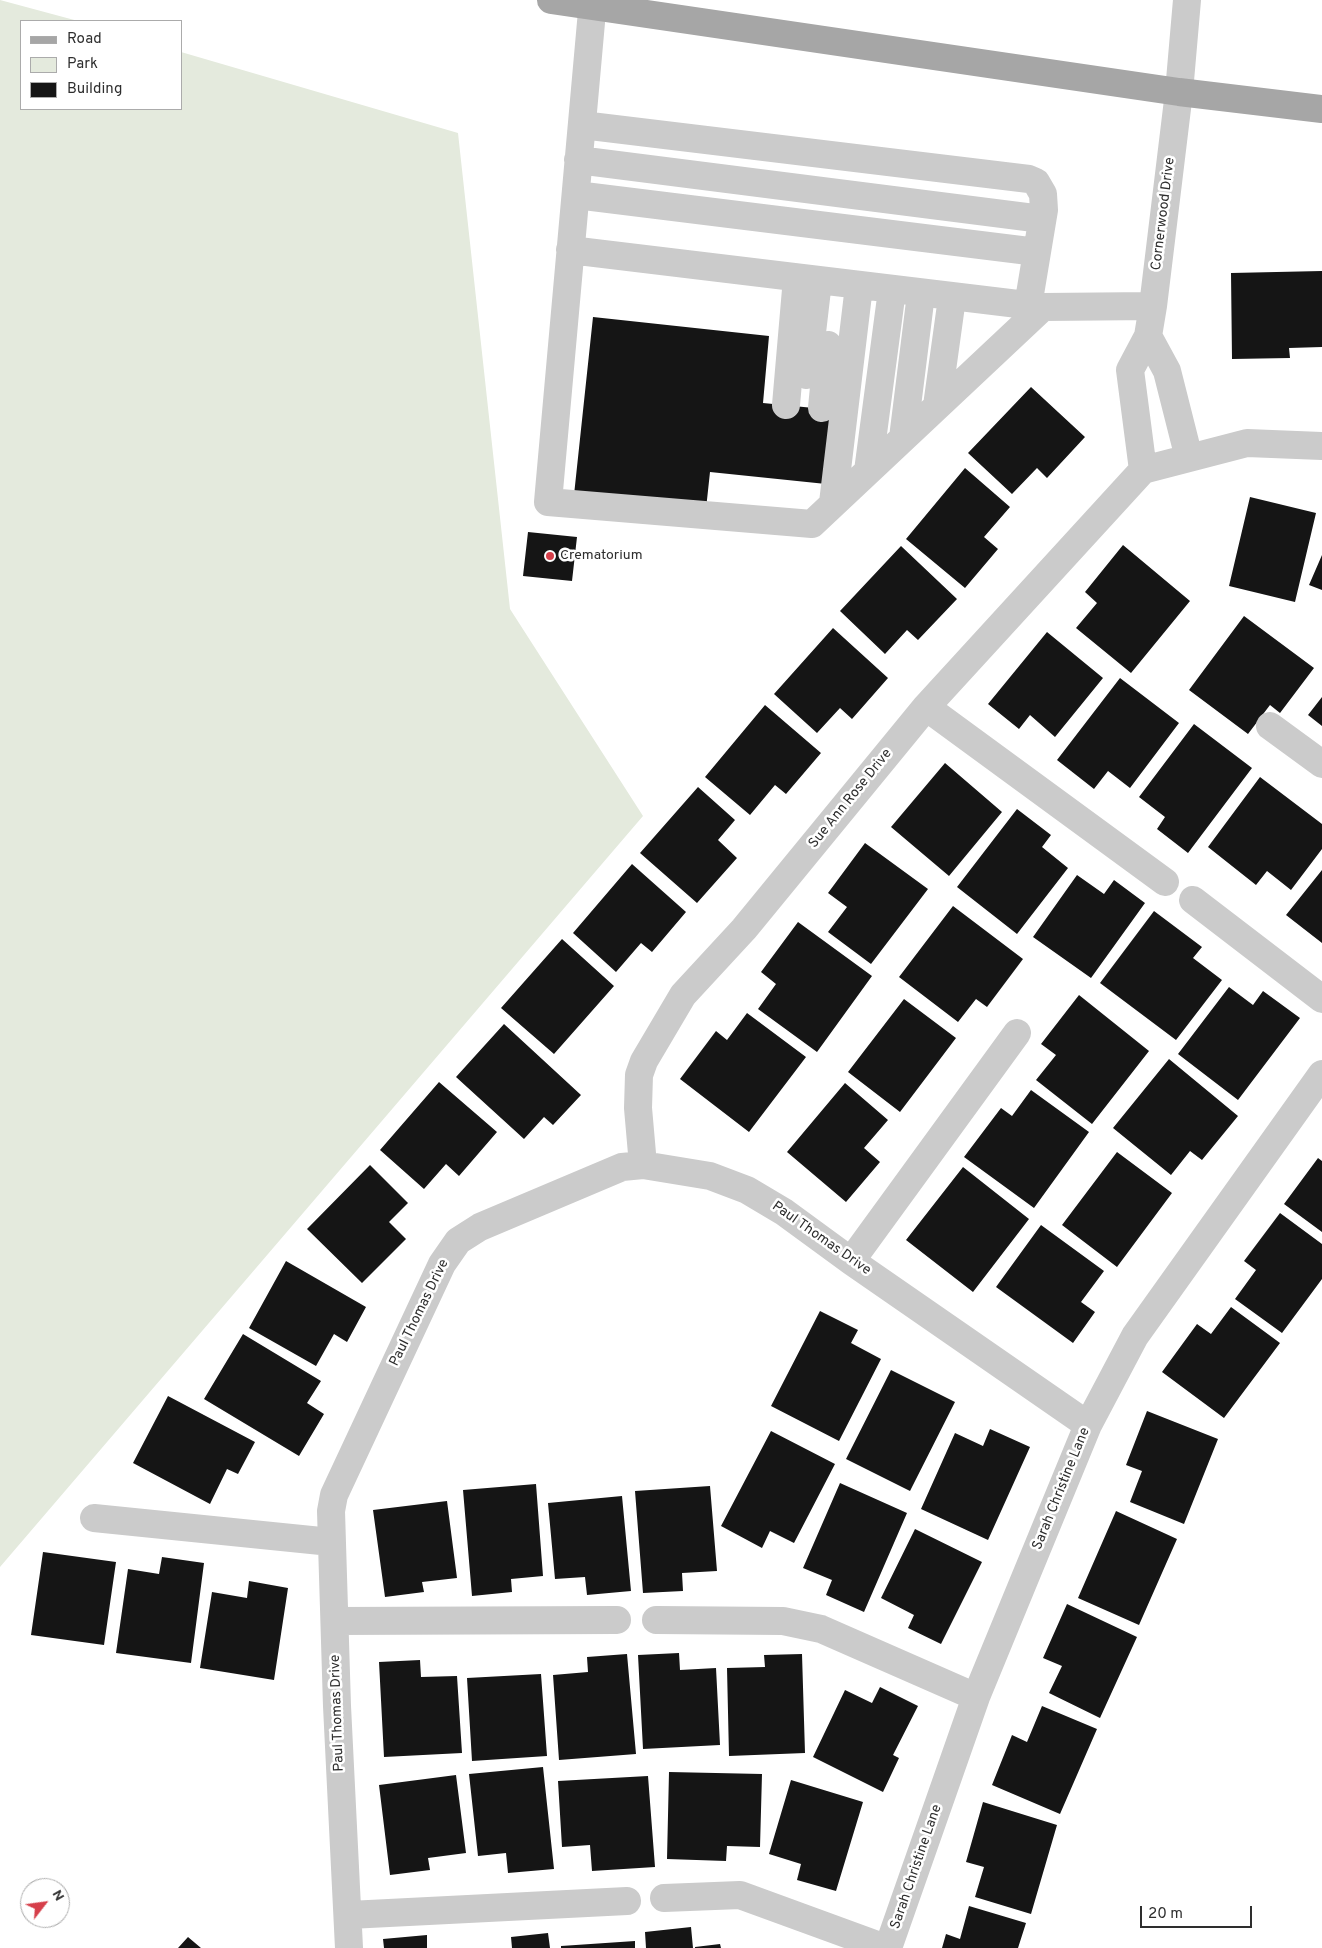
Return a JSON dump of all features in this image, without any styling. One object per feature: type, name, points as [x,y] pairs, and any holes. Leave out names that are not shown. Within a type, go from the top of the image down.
[{"type":"main road","points":[[551,0],[593,2],[1179,92],[1322,109]]},
{"type":"street","name":"Cornerwood Drive","points":[[1143,470],[1130,370],[1148,336],[1153,306],[1179,92],[1187,0]]},
{"type":"street","points":[[579,160],[1029,179],[1036,182],[1043,194],[1035,307],[913,429],[812,524],[548,502],[593,2]]},
{"type":"street","points":[[579,160],[1040,226]]},
{"type":"street","points":[[579,160],[1040,226]]},
{"type":"street","points":[[570,250],[1035,307],[1153,306]]},
{"type":"street","points":[[879,289],[804,407],[879,289]]},
{"type":"street","points":[[879,289],[913,429]]},
{"type":"street","points":[[879,289],[913,429]]},
{"type":"street","points":[[868,471],[879,289]]},
{"type":"street","points":[[840,496],[879,289]]},
{"type":"street","points":[[1148,336],[1167,371],[1189,458]]},
{"type":"street","points":[[1143,470],[1247,443],[1322,446]]},
{"type":"street","name":"Sue Ann Rose Drive","points":[[643,1165],[638,1108],[639,1075],[644,1061],[683,995],[744,929],[926,707],[1143,470]]},
{"type":"street","points":[[926,707],[1166,882]]},
{"type":"street","points":[[1270,726],[1322,764]]},
{"type":"street","points":[[1193,900],[1322,999]]},
{"type":"street","points":[[851,1261],[1017,1033]]},
{"type":"street","name":"Sarah Christine Lane","points":[[887,1948],[976,1697],[1088,1424],[1135,1336],[1322,1074]]},
{"type":"street","name":"Paul Thomas Drive","points":[[349,1948],[349,1915],[337,1706],[331,1512],[334,1494],[442,1264],[458,1241],[480,1227],[622,1167],[643,1165],[710,1176],[747,1190],[784,1212],[851,1261],[1088,1424]]},
{"type":"street","points":[[94,1518],[331,1542]]},
{"type":"street","points":[[335,1621],[618,1620]]},
{"type":"street","points":[[656,1620],[783,1621],[821,1629],[976,1697]]},
{"type":"street","points":[[664,1898],[740,1895],[887,1948]]},
{"type":"street","points":[[349,1915],[627,1901]]},
{"type":"green space","points":[[0,0],[74,20],[20,20],[20,110],[182,110],[182,52],[458,133],[510,609],[643,816],[0,1567]]},
{"type":"building","points":[[1322,271],[1322,347],[1289,348],[1290,358],[1232,359],[1231,273]]},
{"type":"building","points":[[593,317],[769,336],[763,403],[834,410],[826,484],[710,472],[706,509],[574,495]]},
{"type":"building","points":[[1031,387],[1085,437],[1047,478],[1037,468],[1012,494],[968,453]]},
{"type":"building","points":[[965,468],[1010,507],[984,537],[998,549],[965,588],[906,539]]},
{"type":"building","points":[[1250,497],[1316,513],[1295,602],[1229,586]]},
{"type":"building","name":"Crematorium","points":[[528,532],[577,537],[572,581],[523,576]]},
{"type":"building","points":[[1123,545],[1190,601],[1131,673],[1076,628],[1097,603],[1085,592]]},
{"type":"building","points":[[901,546],[957,599],[918,640],[907,630],[885,654],[840,611]]},
{"type":"building","points":[[1322,555],[1322,590],[1309,585]]},
{"type":"building","points":[[1244,616],[1314,668],[1280,713],[1270,705],[1248,734],[1189,690]]},
{"type":"building","points":[[833,628],[888,678],[852,719],[840,708],[817,733],[774,694]]},
{"type":"building","points":[[1047,632],[1103,678],[1055,737],[1030,715],[1019,729],[988,704]]},
{"type":"building","points":[[1120,678],[1179,723],[1130,788],[1108,771],[1094,789],[1057,760]]},
{"type":"building","points":[[1322,697],[1322,726],[1308,715]]},
{"type":"building","points":[[765,705],[821,753],[786,794],[775,785],[750,815],[705,777]]},
{"type":"building","points":[[1194,724],[1252,768],[1188,853],[1157,829],[1165,817],[1139,797]]},
{"type":"building","points":[[945,763],[1002,812],[949,876],[891,827]]},
{"type":"building","points":[[1260,777],[1322,824],[1322,849],[1291,890],[1267,871],[1256,885],[1208,847]]},
{"type":"building","points":[[698,787],[735,820],[718,840],[737,858],[697,903],[640,853]]},
{"type":"building","points":[[1017,809],[1051,835],[1042,847],[1068,868],[1017,934],[957,887]]},
{"type":"building","points":[[865,843],[928,889],[871,964],[828,932],[847,907],[828,893]]},
{"type":"building","points":[[632,864],[686,912],[652,952],[641,943],[616,972],[573,933]]},
{"type":"building","points":[[1322,870],[1322,943],[1286,915]]},
{"type":"building","points":[[1077,875],[1104,894],[1114,880],[1145,903],[1091,978],[1033,937]]},
{"type":"building","points":[[953,906],[1023,959],[987,1007],[976,999],[958,1022],[899,977]]},
{"type":"building","points":[[1154,911],[1202,947],[1193,958],[1222,980],[1176,1040],[1100,983]]},
{"type":"building","points":[[798,922],[872,976],[817,1052],[758,1009],[776,984],[761,972]]},
{"type":"building","points":[[562,939],[614,986],[554,1054],[501,1008]]},
{"type":"building","points":[[1229,987],[1253,1005],[1263,991],[1300,1018],[1238,1100],[1178,1054]]},
{"type":"building","points":[[1079,995],[1149,1051],[1092,1124],[1036,1080],[1056,1055],[1041,1044]]},
{"type":"building","points":[[904,999],[956,1038],[900,1112],[848,1072]]},
{"type":"building","points":[[747,1013],[806,1057],[749,1132],[680,1079],[716,1031],[727,1040]]},
{"type":"building","points":[[504,1024],[581,1095],[553,1125],[544,1117],[524,1139],[456,1077]]},
{"type":"building","points":[[1169,1059],[1238,1116],[1202,1160],[1190,1151],[1171,1175],[1113,1128]]},
{"type":"building","points":[[439,1082],[497,1132],[459,1176],[446,1164],[424,1189],[380,1150]]},
{"type":"building","points":[[845,1083],[888,1120],[864,1148],[880,1162],[846,1202],[787,1152]]},
{"type":"building","points":[[1031,1090],[1089,1132],[1034,1208],[964,1157],[1001,1108],[1012,1116]]},
{"type":"building","points":[[1117,1152],[1172,1193],[1117,1267],[1062,1225]]},
{"type":"building","points":[[1318,1158],[1322,1161],[1322,1232],[1284,1204]]},
{"type":"building","points":[[370,1165],[408,1203],[389,1222],[406,1239],[362,1283],[307,1229]]},
{"type":"building","points":[[963,1167],[1029,1219],[973,1292],[906,1240]]},
{"type":"building","points":[[1280,1213],[1322,1244],[1322,1279],[1282,1333],[1235,1299],[1256,1270],[1244,1261]]},
{"type":"building","points":[[1041,1225],[1104,1271],[1081,1302],[1095,1312],[1073,1343],[996,1287]]},
{"type":"building","points":[[286,1261],[366,1307],[347,1342],[334,1334],[316,1366],[249,1328]]},
{"type":"building","points":[[1231,1307],[1280,1343],[1224,1418],[1162,1372],[1197,1324],[1211,1334]]},
{"type":"building","points":[[820,1311],[858,1330],[851,1343],[881,1359],[839,1441],[771,1406]]},
{"type":"building","points":[[243,1334],[321,1381],[307,1403],[324,1414],[299,1456],[204,1399]]},
{"type":"building","points":[[891,1370],[955,1402],[910,1491],[846,1459]]},
{"type":"building","points":[[168,1396],[255,1442],[238,1474],[227,1469],[210,1504],[133,1463]]},
{"type":"building","points":[[1147,1411],[1218,1439],[1184,1524],[1130,1502],[1142,1471],[1126,1465]]},
{"type":"building","points":[[990,1429],[1030,1447],[988,1540],[921,1509],[955,1433],[983,1446]]},
{"type":"building","points":[[771,1431],[835,1464],[794,1543],[770,1531],[762,1548],[721,1526]]},
{"type":"building","points":[[840,1483],[907,1513],[864,1612],[826,1595],[832,1580],[803,1568]]},
{"type":"building","points":[[536,1484],[543,1576],[511,1579],[512,1592],[472,1596],[463,1490]]},
{"type":"building","points":[[710,1486],[717,1571],[682,1573],[683,1591],[643,1593],[635,1491]]},
{"type":"building","points":[[622,1496],[631,1591],[587,1595],[585,1577],[555,1579],[548,1503]]},
{"type":"building","points":[[447,1501],[457,1578],[422,1582],[424,1592],[385,1597],[373,1510]]},
{"type":"building","points":[[1116,1511],[1177,1539],[1139,1625],[1078,1598]]},
{"type":"building","points":[[915,1529],[982,1562],[941,1644],[908,1628],[914,1615],[881,1598]]},
{"type":"building","points":[[43,1552],[116,1562],[104,1645],[31,1635]]},
{"type":"building","points":[[162,1557],[204,1563],[191,1663],[116,1653],[128,1569],[159,1574]]},
{"type":"building","points":[[249,1581],[288,1588],[274,1680],[200,1668],[212,1592],[247,1598]]},
{"type":"building","points":[[1067,1604],[1137,1637],[1100,1718],[1049,1693],[1062,1666],[1043,1658]]},
{"type":"building","points":[[679,1653],[680,1670],[716,1668],[720,1745],[643,1749],[638,1655]]},
{"type":"building","points":[[627,1654],[636,1754],[559,1760],[553,1675],[588,1672],[587,1657]]},
{"type":"building","points":[[802,1654],[805,1753],[729,1756],[727,1668],[765,1667],[764,1655]]},
{"type":"building","points":[[420,1660],[421,1677],[457,1676],[462,1753],[384,1757],[379,1662]]},
{"type":"building","points":[[541,1674],[547,1756],[472,1761],[467,1678]]},
{"type":"building","points":[[880,1687],[918,1706],[893,1755],[899,1758],[883,1792],[813,1757],[845,1690],[872,1703]]},
{"type":"building","points":[[1042,1706],[1097,1729],[1060,1814],[992,1785],[1012,1735],[1027,1742]]},
{"type":"building","points":[[543,1767],[554,1869],[508,1873],[506,1853],[478,1856],[469,1774]]},
{"type":"building","points":[[669,1772],[762,1774],[760,1847],[727,1846],[726,1861],[667,1859]]},
{"type":"building","points":[[456,1775],[466,1853],[428,1858],[430,1870],[390,1875],[379,1785]]},
{"type":"building","points":[[648,1776],[655,1867],[592,1871],[590,1845],[562,1847],[558,1781]]},
{"type":"building","points":[[791,1780],[863,1802],[836,1891],[797,1880],[801,1864],[769,1854]]},
{"type":"building","points":[[983,1802],[1057,1825],[1031,1914],[975,1897],[984,1867],[966,1862]]},
{"type":"building","points":[[969,1906],[1026,1923],[1018,1948],[942,1948],[946,1934],[960,1939]]},
{"type":"building","points":[[691,1927],[693,1948],[646,1948],[645,1932]]},
{"type":"building","points":[[548,1933],[550,1948],[512,1948],[511,1937]]},
{"type":"building","points":[[427,1935],[427,1948],[384,1948],[383,1939]]},
{"type":"building","points":[[188,1937],[201,1948],[178,1948]]},
{"type":"building","points":[[635,1941],[635,1948],[561,1948],[561,1946]]},
{"type":"building","points":[[720,1944],[721,1948],[695,1948],[695,1947]]},
{"type":"place","name":"Crematorium","points":[[550,556]]}]
